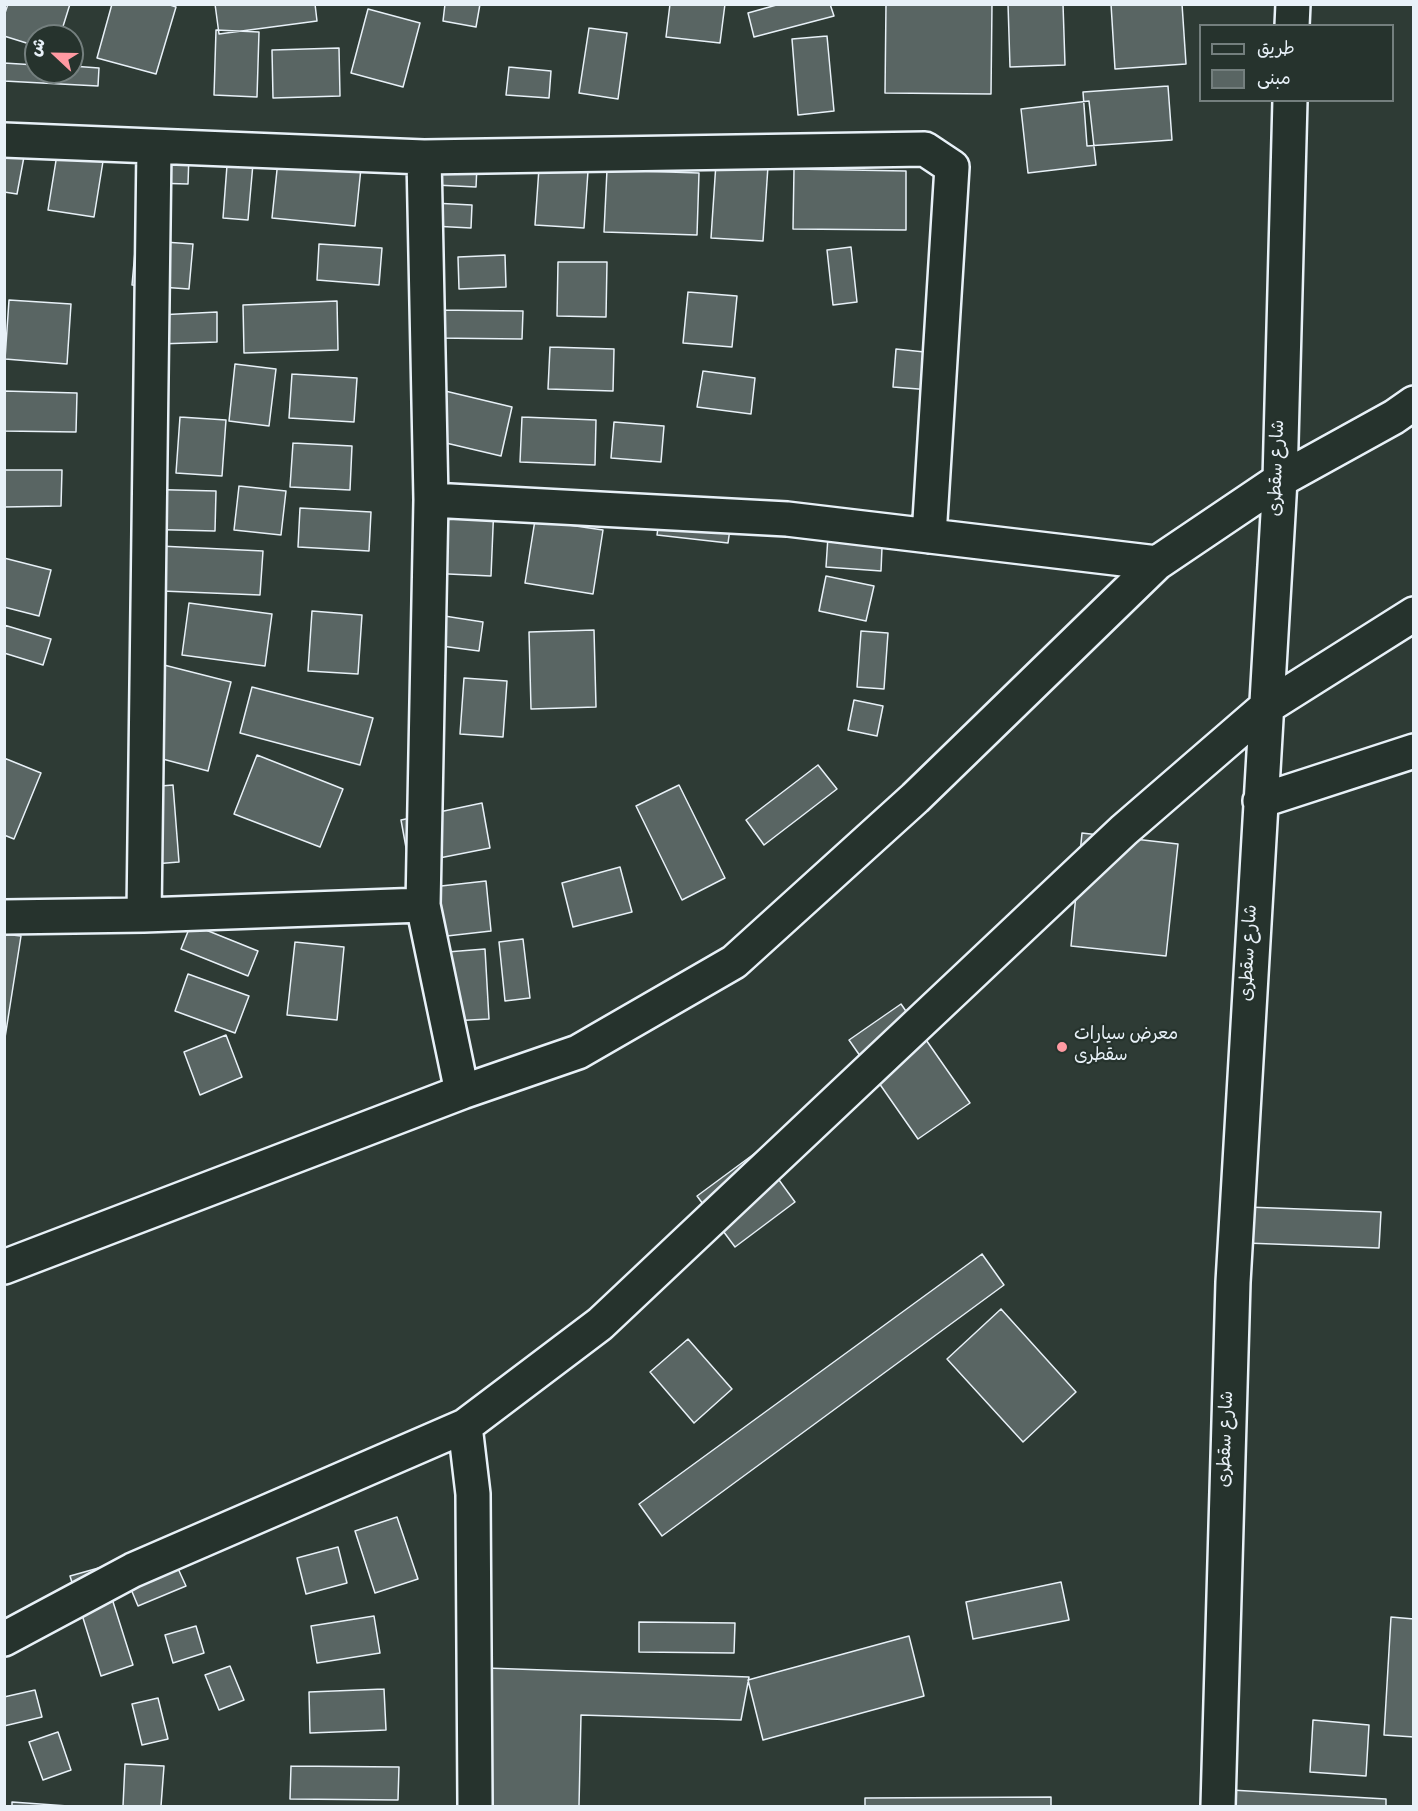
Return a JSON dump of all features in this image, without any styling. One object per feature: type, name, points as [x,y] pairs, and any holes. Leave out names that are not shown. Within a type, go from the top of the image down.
[{"type":"street","points":[[1292,24],[1293,4]]},
{"type":"street","name":"شارع سقطرى","points":[[1218,1806],[1233,1282],[1280,480],[1290,102]]},
{"type":"street","points":[[4,140],[424,158],[925,149],[952,167],[929,536]]},
{"type":"street","points":[[144,915],[154,147]]},
{"type":"street","points":[[424,158],[431,500],[423,905],[462,1092]]},
{"type":"street","points":[[4,1267],[462,1092],[578,1052],[734,962],[915,798],[1157,563],[1280,480],[1394,417],[1413,404]]},
{"type":"street","points":[[431,500],[787,519],[1157,563]]},
{"type":"street","points":[[4,1639],[133,1570],[465,1426],[600,1324],[1124,830],[1266,708],[1413,614]]},
{"type":"street","points":[[1260,801],[1413,751]]},
{"type":"street","points":[[4,916],[144,915],[423,905]]},
{"type":"street","points":[[465,1426],[473,1494],[475,1806]]},
{"type":"building","points":[[8,4],[70,4],[64,24],[24,24],[24,42],[4,36],[4,16]]},
{"type":"building","points":[[112,4],[167,4],[176,7],[156,74],[97,58]]},
{"type":"building","points":[[215,4],[315,4],[317,21],[219,34]]},
{"type":"building","points":[[445,4],[480,4],[476,27],[443,21]]},
{"type":"building","points":[[670,4],[725,4],[720,43],[666,37]]},
{"type":"building","points":[[780,4],[830,4],[834,16],[754,37],[748,13]]},
{"type":"building","points":[[886,4],[992,4],[991,94],[885,93]]},
{"type":"building","points":[[1008,4],[1063,4],[1065,65],[1010,67]]},
{"type":"building","points":[[1111,4],[1182,4],[1186,64],[1115,69]]},
{"type":"building","points":[[368,9],[420,23],[403,87],[351,73]]},
{"type":"building","points":[[589,28],[627,33],[618,99],[579,93]]},
{"type":"building","points":[[216,30],[259,32],[257,97],[214,95]]},
{"type":"building","points":[[827,36],[834,111],[798,115],[792,39]]},
{"type":"building","points":[[339,48],[340,96],[273,98],[272,50]]},
{"type":"building","points":[[4,63],[24,64],[24,82],[4,81]]},
{"type":"building","points":[[84,67],[99,68],[98,86],[60,84],[84,84]]},
{"type":"building","points":[[509,67],[551,71],[549,98],[506,95]]},
{"type":"building","points":[[1168,86],[1172,140],[1087,146],[1083,92]]},
{"type":"building","points":[[1089,101],[1096,165],[1028,173],[1021,109]]},
{"type":"building","points":[[4,125],[29,130],[17,194],[4,192]]},
{"type":"building","points":[[229,139],[255,141],[248,220],[223,218]]},
{"type":"building","points":[[280,141],[363,149],[355,226],[272,218]]},
{"type":"building","points":[[59,142],[105,149],[94,217],[48,210]]},
{"type":"building","points":[[153,154],[189,154],[188,184],[153,183]]},
{"type":"building","points":[[540,154],[589,157],[584,228],[535,225]]},
{"type":"building","points":[[716,163],[768,166],[763,241],[711,238]]},
{"type":"building","points":[[416,164],[477,166],[476,187],[415,184]]},
{"type":"building","points":[[794,169],[906,171],[906,230],[793,229]]},
{"type":"building","points":[[607,170],[699,173],[697,235],[604,232]]},
{"type":"building","points":[[414,202],[472,205],[471,228],[413,225]]},
{"type":"building","points":[[136,240],[193,244],[189,289],[132,285]]},
{"type":"building","points":[[319,244],[382,248],[379,285],[317,280]]},
{"type":"building","points":[[851,247],[857,302],[833,305],[827,250]]},
{"type":"building","points":[[505,255],[506,287],[459,289],[458,257]]},
{"type":"building","points":[[558,262],[607,262],[606,317],[557,316]]},
{"type":"building","points":[[688,292],[737,296],[732,347],[683,343]]},
{"type":"building","points":[[9,300],[71,304],[67,364],[5,359]]},
{"type":"building","points":[[337,301],[338,350],[244,353],[243,305]]},
{"type":"building","points":[[436,310],[523,311],[522,339],[435,338]]},
{"type":"building","points":[[217,312],[217,342],[159,344],[158,315]]},
{"type":"building","points":[[550,347],[614,349],[613,391],[548,389]]},
{"type":"building","points":[[896,349],[934,353],[931,390],[893,387]]},
{"type":"building","points":[[235,364],[276,369],[269,426],[229,421]]},
{"type":"building","points":[[703,371],[755,378],[751,414],[697,407]]},
{"type":"building","points":[[292,374],[357,378],[354,422],[289,418]]},
{"type":"building","points":[[441,390],[512,407],[501,456],[429,439]]},
{"type":"building","points":[[4,391],[77,393],[76,432],[4,431]]},
{"type":"building","points":[[180,417],[226,420],[222,476],[176,473]]},
{"type":"building","points":[[522,417],[596,420],[595,465],[520,462]]},
{"type":"building","points":[[614,422],[664,426],[661,462],[611,458]]},
{"type":"building","points":[[293,443],[352,446],[350,490],[290,487]]},
{"type":"building","points":[[4,470],[62,470],[61,506],[4,507]]},
{"type":"building","points":[[239,486],[286,491],[281,535],[234,530]]},
{"type":"building","points":[[136,489],[216,491],[215,531],[135,529]]},
{"type":"building","points":[[431,502],[494,504],[491,576],[427,573]]},
{"type":"building","points":[[300,508],[371,512],[369,551],[298,547]]},
{"type":"building","points":[[660,514],[731,522],[728,543],[657,535]]},
{"type":"building","points":[[535,520],[603,530],[593,594],[525,583]]},
{"type":"building","points":[[829,521],[883,524],[881,571],[826,567]]},
{"type":"building","points":[[139,545],[263,551],[260,595],[137,590]]},
{"type":"building","points":[[4,558],[51,570],[39,616],[4,607]]},
{"type":"building","points":[[826,576],[874,586],[866,621],[819,611]]},
{"type":"building","points":[[189,603],[272,614],[265,666],[182,655]]},
{"type":"building","points":[[312,611],[362,615],[358,674],[308,671]]},
{"type":"building","points":[[438,615],[483,622],[479,651],[434,645]]},
{"type":"building","points":[[4,625],[51,639],[43,665],[4,653]]},
{"type":"building","points":[[594,630],[596,707],[531,709],[529,632]]},
{"type":"building","points":[[861,631],[888,633],[884,689],[857,687]]},
{"type":"building","points":[[160,664],[231,682],[208,771],[136,752]]},
{"type":"building","points":[[464,678],[507,681],[503,737],[460,734]]},
{"type":"building","points":[[252,687],[373,718],[360,765],[240,733]]},
{"type":"building","points":[[854,700],[883,706],[877,736],[848,730]]},
{"type":"building","points":[[257,755],[343,789],[320,847],[234,814]]},
{"type":"building","points":[[4,758],[41,773],[14,839],[4,835]]},
{"type":"building","points":[[818,765],[837,789],[764,845],[746,820]]},
{"type":"building","points":[[173,785],[179,862],[154,864],[148,787]]},
{"type":"building","points":[[679,785],[725,878],[682,900],[636,806]]},
{"type":"building","points":[[482,803],[490,848],[409,864],[401,820]]},
{"type":"building","points":[[1082,833],[1178,844],[1166,956],[1071,946]]},
{"type":"building","points":[[620,867],[632,912],[573,927],[562,883]]},
{"type":"building","points":[[486,881],[491,931],[438,937],[432,887]]},
{"type":"building","points":[[191,924],[258,951],[248,976],[181,949]]},
{"type":"building","points":[[4,934],[21,936],[4,1044]]},
{"type":"building","points":[[523,939],[530,998],[505,1001],[499,942]]},
{"type":"building","points":[[295,942],[344,947],[337,1020],[287,1015]]},
{"type":"building","points":[[485,949],[489,1019],[451,1021],[447,952]]},
{"type":"building","points":[[188,974],[249,996],[235,1033],[175,1011]]},
{"type":"building","points":[[901,1004],[970,1103],[918,1139],[849,1040]]},
{"type":"building","points":[[226,1035],[242,1077],[200,1095],[184,1052]]},
{"type":"building","points":[[758,1151],[795,1202],[735,1247],[697,1196]]},
{"type":"building","points":[[1247,1207],[1381,1212],[1379,1248],[1246,1243]]},
{"type":"building","points":[[982,1254],[1004,1285],[662,1536],[639,1504]]},
{"type":"building","points":[[1001,1309],[1076,1392],[1023,1442],[947,1359]]},
{"type":"building","points":[[688,1339],[732,1389],[694,1423],[650,1372]]},
{"type":"building","points":[[397,1517],[418,1579],[375,1593],[355,1531]]},
{"type":"building","points":[[338,1547],[347,1583],[306,1594],[297,1558]]},
{"type":"building","points":[[175,1562],[186,1586],[138,1606],[128,1582]]},
{"type":"building","points":[[102,1567],[133,1665],[101,1676],[70,1576]]},
{"type":"building","points":[[1061,1582],[1069,1620],[973,1639],[966,1602]]},
{"type":"building","points":[[374,1616],[380,1653],[317,1663],[311,1626]]},
{"type":"building","points":[[1391,1617],[1414,1619],[1414,1737],[1384,1735]]},
{"type":"building","points":[[639,1622],[735,1623],[734,1653],[639,1652]]},
{"type":"building","points":[[196,1626],[204,1653],[173,1663],[165,1635]]},
{"type":"building","points":[[909,1636],[924,1696],[763,1740],[748,1680]]},
{"type":"building","points":[[230,1666],[244,1700],[219,1710],[205,1675]]},
{"type":"building","points":[[486,1668],[749,1677],[741,1720],[581,1715],[579,1806],[481,1806]]},
{"type":"building","points":[[384,1689],[386,1730],[310,1733],[309,1692]]},
{"type":"building","points":[[35,1690],[42,1717],[4,1726],[4,1697]]},
{"type":"building","points":[[158,1698],[168,1739],[142,1745],[132,1704]]},
{"type":"building","points":[[1313,1720],[1369,1725],[1366,1776],[1310,1772]]},
{"type":"building","points":[[58,1732],[71,1770],[43,1780],[29,1742]]},
{"type":"building","points":[[125,1764],[164,1766],[161,1806],[123,1806]]},
{"type":"building","points":[[291,1766],[399,1767],[398,1800],[290,1799]]},
{"type":"building","points":[[1214,1789],[1386,1799],[1386,1806],[1213,1806]]},
{"type":"building","points":[[1051,1797],[1051,1806],[865,1806],[865,1798]]},
{"type":"building","points":[[12,1802],[68,1806],[12,1806]]},
{"type":"place","name":"معرض سيارات سقطرى","points":[[1062,1047]]}]
